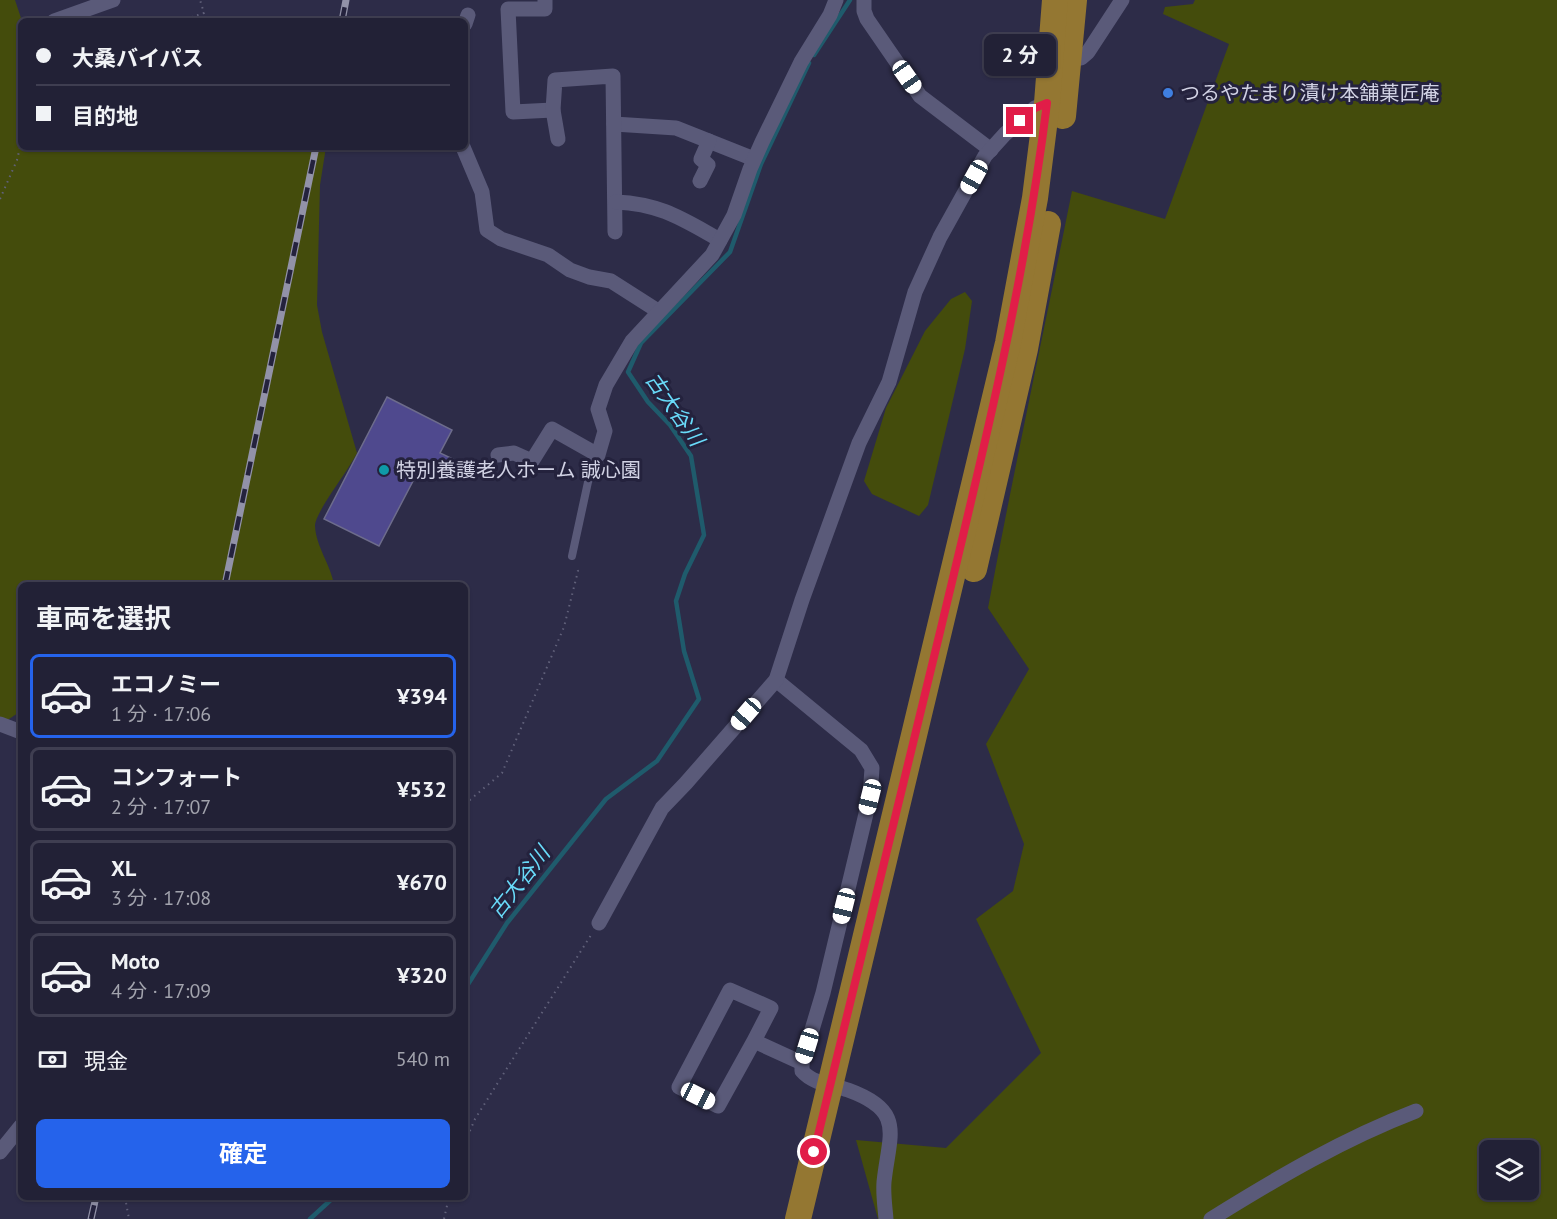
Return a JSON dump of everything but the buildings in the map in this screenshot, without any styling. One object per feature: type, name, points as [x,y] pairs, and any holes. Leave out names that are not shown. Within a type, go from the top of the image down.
[{"type":"highway","points":[[1055,0],[1056,104]]},
{"type":"highway","points":[[798,1219],[839,1087],[993,448],[1008,343],[1035,198],[1056,104],[1070,57],[1074,0]]},
{"type":"highway","points":[[817,1219],[839,1087]]},
{"type":"street","points":[[62,18],[113,0]]},
{"type":"street","points":[[545,0],[545,9],[508,9],[513,112],[553,110]]},
{"type":"street","points":[[498,455],[514,453],[532,461],[552,429],[598,455],[605,431],[598,409],[606,385],[632,341],[712,255],[734,215],[754,159],[801,62],[830,15],[836,0]]},
{"type":"street","points":[[864,0],[867,19],[920,96],[991,150]]},
{"type":"street","points":[[1070,57],[1081,58],[1088,52],[1122,0]]},
{"type":"street","points":[[558,139],[553,110],[555,80],[613,76],[615,232]]},
{"type":"street","points":[[599,923],[662,808],[776,680],[802,600],[859,443],[889,381],[915,292],[940,237],[985,156],[1005,134],[1035,108],[1056,104]]},
{"type":"street","points":[[614,124],[676,128],[754,159]]},
{"type":"street","points":[[700,181],[708,165],[701,159],[709,141]]},
{"type":"street","points":[[464,150],[482,192],[487,231],[501,239],[548,255],[570,270],[589,278],[611,281],[658,311]]},
{"type":"street","points":[[616,202],[641,203],[668,212],[720,240]]},
{"type":"street","points":[[776,680],[861,750],[872,768],[870,797],[823,993],[802,1063],[802,1071],[806,1075],[875,1103],[889,1119],[891,1130],[884,1185],[886,1219]]},
{"type":"street","points":[[0,724],[18,731]]},
{"type":"street","points":[[730,990],[771,1008],[754,1041],[718,1106],[679,1087],[730,990]]},
{"type":"street","points":[[754,1041],[802,1063]]},
{"type":"street","points":[[1211,1219],[1348,1140],[1416,1111]]},
{"type":"street","points":[[0,1152],[18,1130]]},
{"type":"lane","points":[[572,556],[588,482],[598,455]]},
{"type":"path","points":[[189,18],[204,13],[200,0]]},
{"type":"path","points":[[0,200],[19,150]]},
{"type":"path","points":[[468,801],[502,773],[564,627],[578,571],[572,556]]},
{"type":"path","points":[[468,1135],[475,1119],[599,923]]},
{"type":"path","points":[[126,1200],[129,1219]]},
{"type":"path","points":[[444,1219],[447,1200]]},
{"type":"green space","points":[[0,0],[15,0],[21,18],[18,18],[18,150],[326,150],[320,185],[317,305],[322,332],[357,453],[316,520],[316,534],[333,582],[18,582],[18,713],[0,725]]},
{"type":"green space","points":[[1195,0],[1557,0],[1557,1219],[878,1219],[856,1140],[946,1148],[1041,1053],[976,919],[1013,891],[1024,844],[986,744],[1029,669],[988,608],[1072,191],[1165,219],[1229,44],[1163,14],[1165,7],[1193,4]]},
{"type":"green space","points":[[965,292],[972,301],[965,349],[928,505],[919,516],[872,494],[864,481],[886,408],[925,331],[951,299]]},
{"type":"waterway","name":"古大谷川","points":[[814,55],[850,0]]},
{"type":"waterway","name":"古大谷川","points":[[468,984],[507,923],[606,799],[657,761],[699,699],[684,651],[676,601],[685,574],[704,535],[691,456],[670,425],[648,402],[628,372],[641,343],[730,252],[761,164],[809,63]]},
{"type":"waterway","name":"古大谷川","points":[[310,1219],[331,1200]]},
{"type":"railway","points":[[343,18],[346,0]]},
{"type":"railway","points":[[226,582],[315,150]]},
{"type":"railway","points":[[91,1219],[95,1200]]},
{"type":"place","name":"つるやたまり漬け本舗菓匠庵","points":[[1168,93]]},
{"type":"place","name":"特別養護老人ホーム 誠心園","points":[[384,470]]},
{"type":"route","points":[[814,1152],[958,560],[1008,343],[1035,198],[1047,103],[1035,108],[1020,121]]}]
